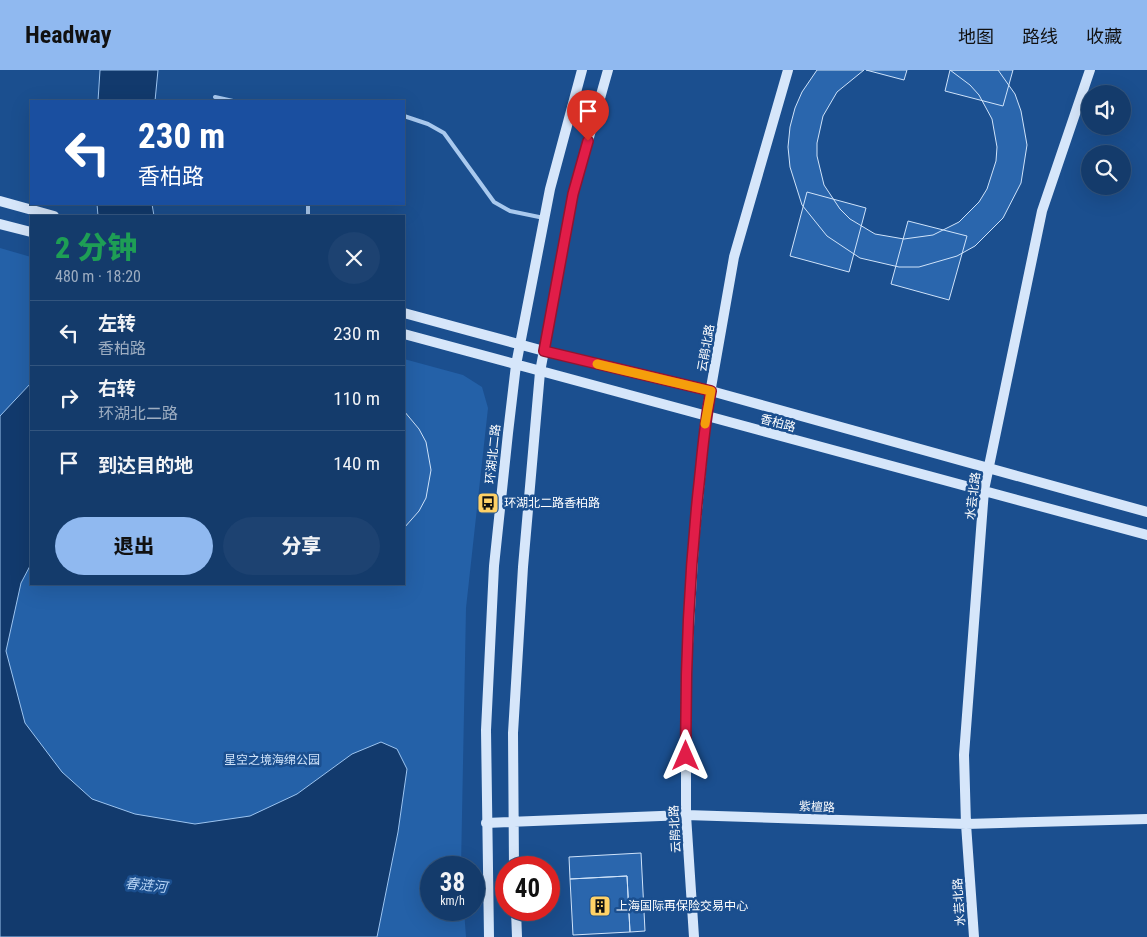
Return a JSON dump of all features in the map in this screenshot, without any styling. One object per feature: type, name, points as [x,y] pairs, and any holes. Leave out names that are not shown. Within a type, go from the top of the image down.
[{"type":"main road","name":"环湖北二路","points":[[489,937],[486,730],[494,566],[516,365],[544,218],[582,70]]},
{"type":"main road","points":[[514,856],[513,733],[522,586],[540,372],[573,194],[608,70]]},
{"type":"main road","name":"云鹃北路","points":[[694,937],[686,816],[686,678],[694,542],[706,416],[734,257],[788,70]]},
{"type":"main road","name":"水芸北路","points":[[974,937],[966,824],[964,756],[984,490],[1042,211],[1090,70]]},
{"type":"main road","points":[[0,201],[50,215]]},
{"type":"main road","points":[[0,224],[30,232]]},
{"type":"main road","name":"香柏路","points":[[405,313],[544,351],[711,391],[1147,512]]},
{"type":"main road","name":"香柏路","points":[[405,334],[1147,535]]},
{"type":"main road","name":"紫檀路","points":[[486,824],[686,816],[966,824],[1147,819]]},
{"type":"main road","points":[[516,921],[517,937]]},
{"type":"lane","points":[[215,97],[228,100]]},
{"type":"lane","points":[[405,116],[428,124],[444,133],[494,202],[510,211],[544,218]]},
{"type":"green space","name":"星空之境海绵公园","points":[[0,248],[30,257],[30,585],[405,585],[405,359],[463,375],[482,387],[488,408],[466,608],[461,856],[420,856],[420,921],[465,921],[466,937],[0,937]]},
{"type":"water","points":[[100,70],[158,70],[155,100],[98,100]]},
{"type":"water","points":[[97,205],[152,205],[154,215],[98,215]]},
{"type":"water","name":"春涟河","points":[[30,384],[30,566],[21,583],[6,651],[25,723],[62,772],[92,799],[135,814],[195,824],[250,816],[297,794],[352,754],[381,742],[397,749],[407,769],[398,832],[377,937],[0,937],[0,416]]},
{"type":"building","points":[[817,70],[864,70],[837,92],[823,116],[817,143],[817,156],[824,185],[840,209],[850,219],[875,234],[904,239],[933,235],[959,222],[979,202],[987,189],[996,161],[997,147],[992,119],[979,95],[970,85],[950,70],[998,70],[1015,94],[1021,111],[1027,145],[1021,183],[1003,218],[975,246],[957,256],[919,267],[899,267],[860,258],[827,236],[802,205],[790,167],[788,147],[790,127],[795,108],[802,92]]},
{"type":"building","points":[[866,70],[907,70],[904,80]]},
{"type":"building","points":[[950,70],[1013,70],[1003,106],[945,91]]},
{"type":"building","points":[[807,192],[866,208],[849,272],[790,256]]},
{"type":"building","points":[[908,221],[967,236],[949,300],[891,284]]},
{"type":"building","points":[[405,412],[419,429],[426,442],[431,470],[426,498],[419,511],[405,527]]},
{"type":"building","points":[[641,853],[645,931],[630,932],[627,876],[570,879],[569,857]]},
{"type":"building","name":"上海国际再保险交易中心","points":[[627,876],[630,932],[573,935],[570,879]]},
{"type":"slow traffic","points":[[597,364],[711,391],[705,424]]},
{"type":"place","name":"环湖北二路香柏路","points":[[488,503]]},
{"type":"place","name":"上海国际再保险交易中心","points":[[600,906]]},
{"type":"route","points":[[588,141],[573,194],[544,351],[711,391],[706,416],[694,542],[686,678],[686,756]]}]
